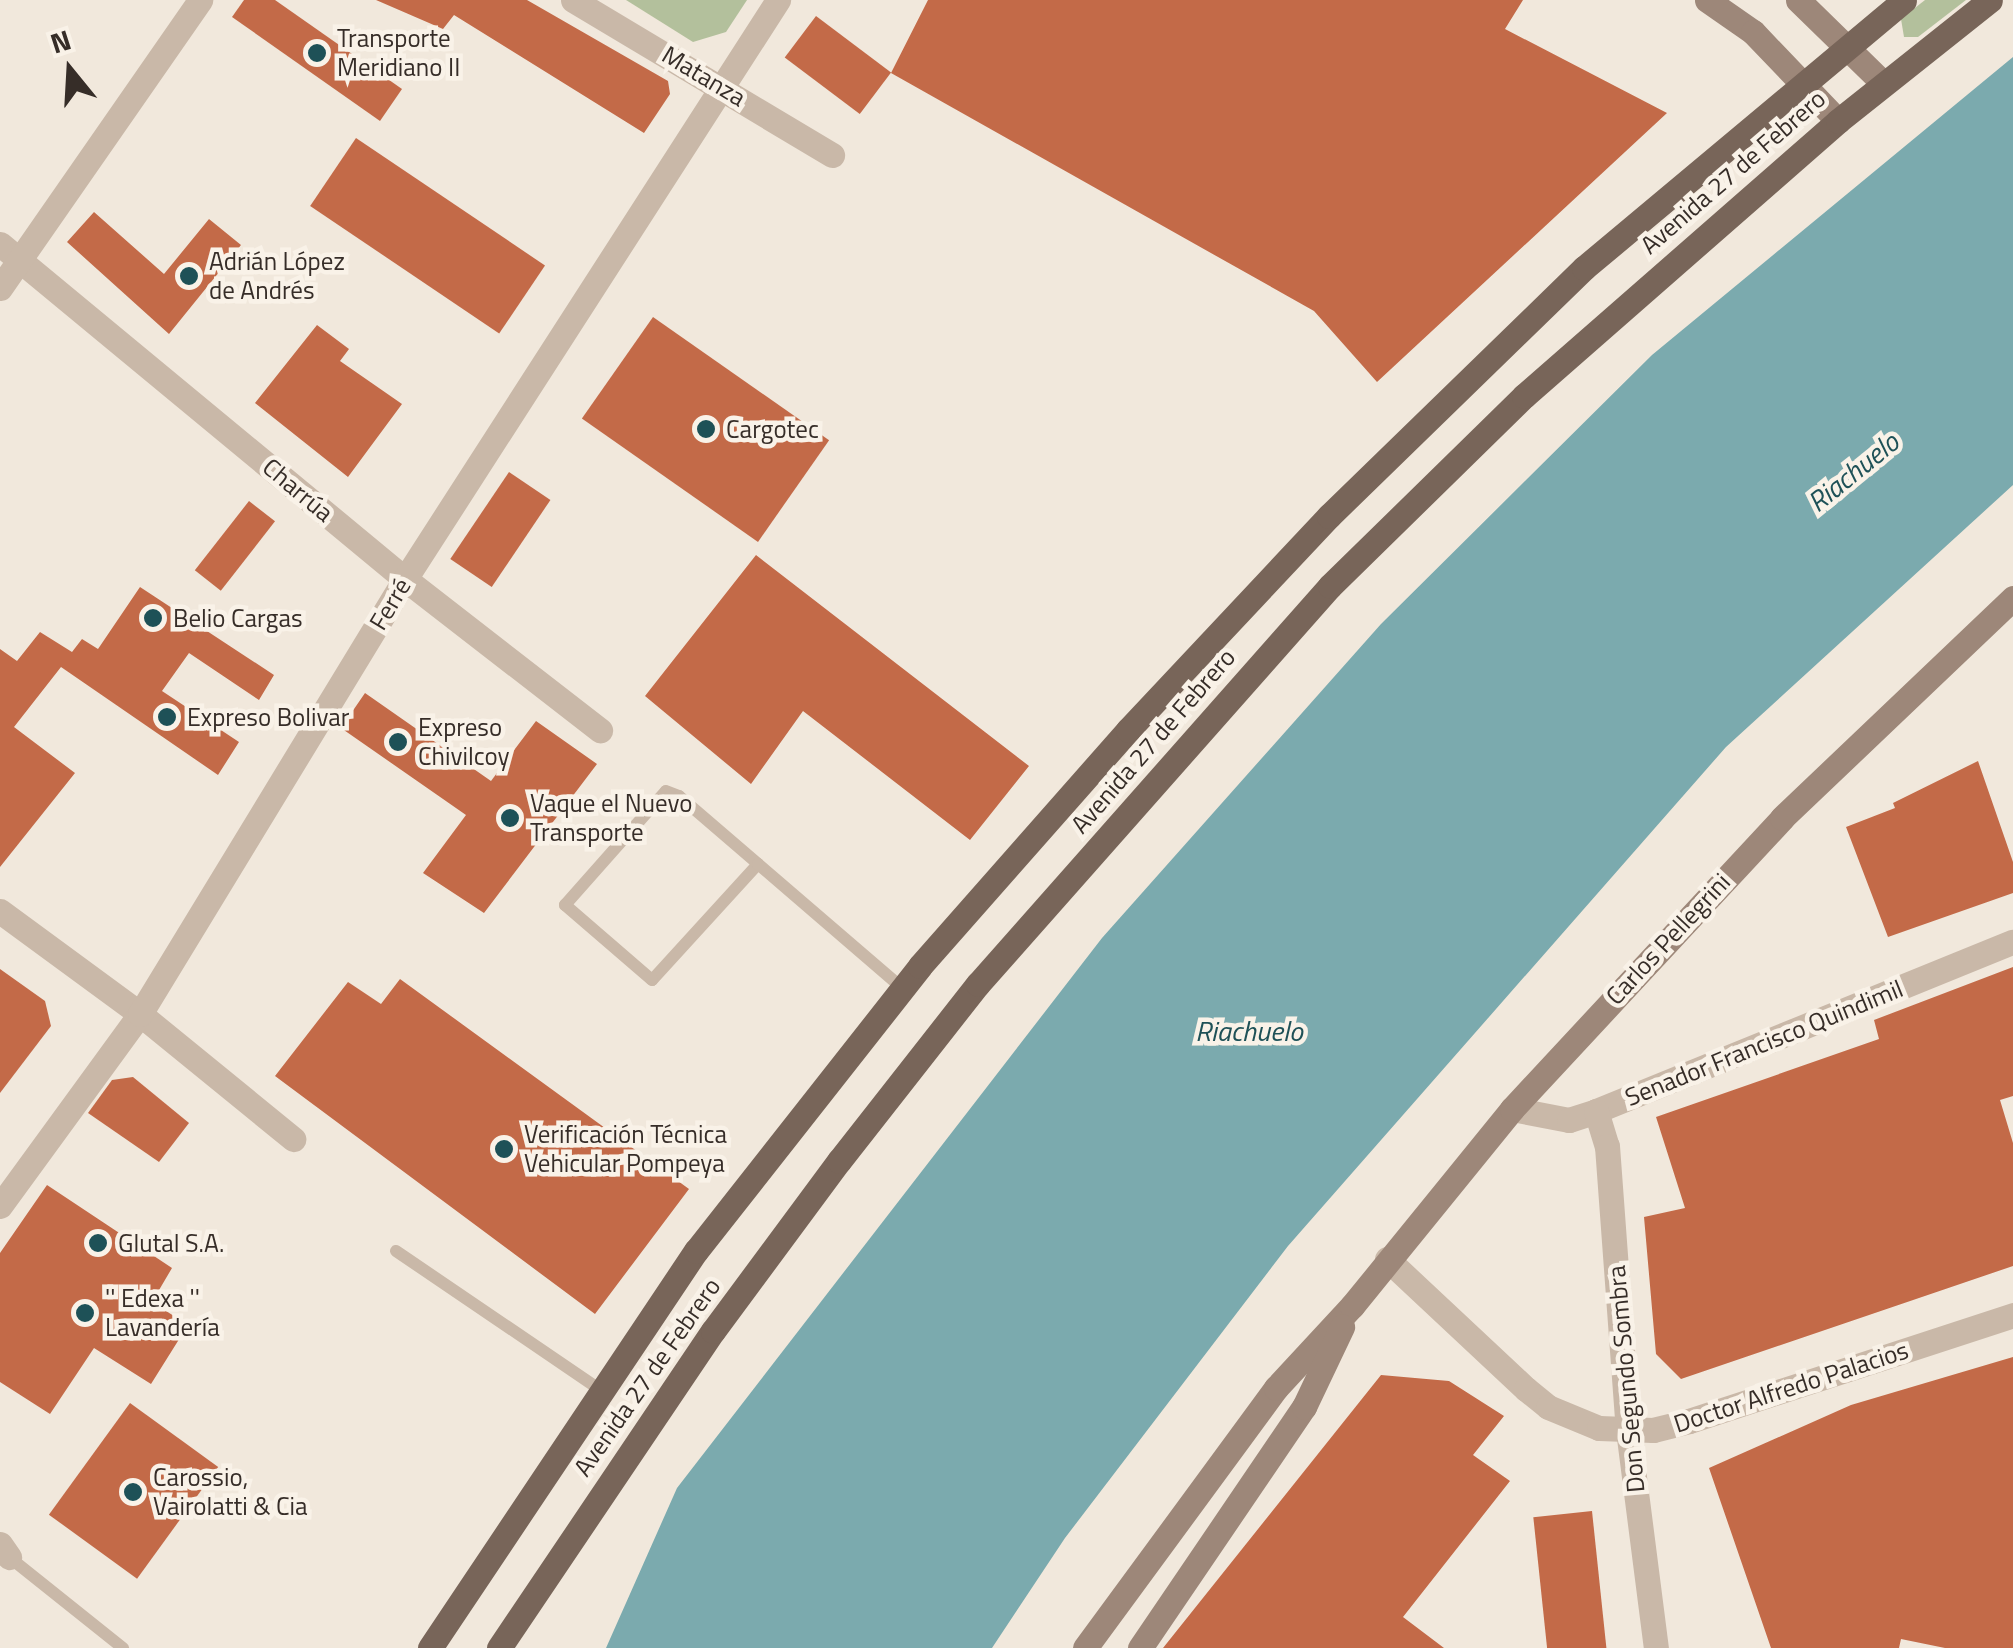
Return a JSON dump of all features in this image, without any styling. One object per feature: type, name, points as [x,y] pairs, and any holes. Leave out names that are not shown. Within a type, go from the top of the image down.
[{"type":"main road","points":[[1707,0],[1754,32],[1838,120]]},
{"type":"main road","points":[[1798,0],[1883,83]]},
{"type":"main road","name":"Avenida 27 de Febrero","points":[[430,1648],[599,1389],[696,1251],[902,988],[1128,730],[1329,516],[1584,268],[1904,0]]},
{"type":"main road","name":"Avenida 27 de Febrero","points":[[500,1648],[713,1331],[978,984],[1330,586],[1524,396],[1838,120],[1990,0]]},
{"type":"main road","name":"Carlos Pellegrini","points":[[1085,1648],[1276,1388],[1352,1306],[1512,1109],[1782,818],[2013,598]]},
{"type":"main road","name":"Carlos Pellegrini","points":[[1140,1648],[1304,1407],[1352,1306]]},
{"type":"street","points":[[0,288],[10,252],[200,0]]},
{"type":"street","name":"Matanza","points":[[573,0],[726,88],[832,155]]},
{"type":"street","name":"Ferré","points":[[0,1206],[140,1014],[405,579],[726,88],[778,0]]},
{"type":"street","name":"Charrúa","points":[[10,252],[405,579],[600,730]]},
{"type":"street","points":[[0,911],[140,1014],[293,1139]]},
{"type":"street","name":"Senador Francisco Quindimil","points":[[1512,1109],[1569,1120],[2013,942]]},
{"type":"street","name":"Don Segundo Sombra","points":[[1596,1111],[1607,1146],[1628,1430],[1656,1648]]},
{"type":"street","name":"Doctor Alfredo Palacios","points":[[1387,1259],[1548,1407],[1599,1428],[1628,1430],[1689,1421],[2013,1315]]},
{"type":"lane","points":[[758,864],[652,980],[565,905],[666,791],[758,864],[902,988]]},
{"type":"lane","points":[[396,1251],[599,1389]]},
{"type":"lane","points":[[4,1550],[123,1648]]},
{"type":"green space","points":[[626,0],[747,0],[726,32],[693,42]]},
{"type":"green space","points":[[1925,0],[1966,0],[1918,37],[1904,37],[1901,19]]},
{"type":"water","name":"Riachuelo","points":[[2013,57],[2013,485],[1726,747],[1288,1246],[1065,1538],[992,1648],[606,1648],[677,1488],[1102,938],[1381,624],[1652,355]]},
{"type":"building","name":"Transporte Meridiano II","points":[[244,0],[275,0],[402,89],[380,121],[232,17]]},
{"type":"building","points":[[376,0],[527,0],[668,81],[670,94],[644,133],[454,15],[443,29]]},
{"type":"building","points":[[928,0],[1523,0],[1505,29],[1667,113],[1377,382],[1314,311],[891,73]]},
{"type":"building","points":[[816,16],[891,73],[860,114],[785,58]]},
{"type":"building","points":[[356,138],[545,265],[499,333],[310,206]]},
{"type":"building","points":[[94,212],[164,274],[209,219],[241,245],[169,334],[67,242]]},
{"type":"building","name":"Cargotec","points":[[653,317],[829,440],[758,542],[582,419]]},
{"type":"building","points":[[317,325],[349,349],[340,361],[402,404],[348,477],[255,403]]},
{"type":"building","points":[[509,472],[550,500],[492,587],[450,559]]},
{"type":"building","points":[[249,501],[275,521],[221,591],[195,570]]},
{"type":"building","points":[[756,555],[1029,766],[970,840],[803,711],[751,784],[645,696]]},
{"type":"building","points":[[140,587],[274,675],[259,700],[189,653],[162,691],[239,742],[218,775],[61,667],[14,727],[75,773],[0,867],[0,649],[17,661],[40,632],[72,652],[82,639],[98,649]]},
{"type":"building","name":"Vaque el Nuevo Transporte","points":[[365,693],[491,781],[536,721],[597,764],[484,913],[423,873],[466,815],[341,728]]},
{"type":"building","points":[[1978,761],[2013,862],[2013,893],[1888,937],[1846,827],[1895,808],[1893,803]]},
{"type":"building","points":[[2013,967],[2013,1096],[2000,1100],[2013,1143],[2013,1266],[1681,1379],[1656,1354],[1644,1217],[1685,1208],[1656,1117],[1879,1039],[1874,1020]]},
{"type":"building","points":[[0,969],[45,1001],[51,1026],[0,1093]]},
{"type":"building","name":"Verificación Técnica Vehicular Pompeya","points":[[400,979],[689,1189],[595,1314],[275,1076],[348,982],[381,1004]]},
{"type":"building","points":[[133,1077],[189,1123],[159,1162],[88,1113],[112,1080]]},
{"type":"building","name":"'' Edexa '' Lavandería","points":[[47,1185],[172,1268],[152,1302],[188,1325],[151,1384],[94,1348],[50,1414],[0,1382],[0,1253]]},
{"type":"building","points":[[2013,1357],[2013,1648],[1945,1648],[1901,1639],[1899,1648],[1771,1648],[1709,1468],[1851,1405]]},
{"type":"building","points":[[1381,1375],[1449,1381],[1504,1416],[1473,1455],[1510,1481],[1403,1617],[1444,1648],[1163,1648]]},
{"type":"building","name":"Carossio, Vairolatti & Cia","points":[[130,1403],[218,1467],[137,1579],[49,1515]]},
{"type":"building","points":[[1592,1511],[1606,1648],[1547,1648],[1533,1517]]},
{"type":"place","name":"Transporte Meridiano II","points":[[317,53]]},
{"type":"place","name":"Adrián López de Andrés","points":[[189,276]]},
{"type":"place","name":"Cargotec","points":[[706,429]]},
{"type":"place","name":"Belio Cargas","points":[[153,618]]},
{"type":"place","name":"Expreso Bolivar","points":[[167,717]]},
{"type":"place","name":"Expreso Chivilcoy","points":[[398,742]]},
{"type":"place","name":"Vaque el Nuevo Transporte","points":[[510,818]]},
{"type":"place","name":"Verificación Técnica Vehicular Pompeya","points":[[504,1149]]},
{"type":"place","name":"Glutal S.A.","points":[[98,1243]]},
{"type":"place","name":"'' Edexa '' Lavandería","points":[[85,1313]]},
{"type":"place","name":"Carossio, Vairolatti & Cia","points":[[133,1492]]}]
